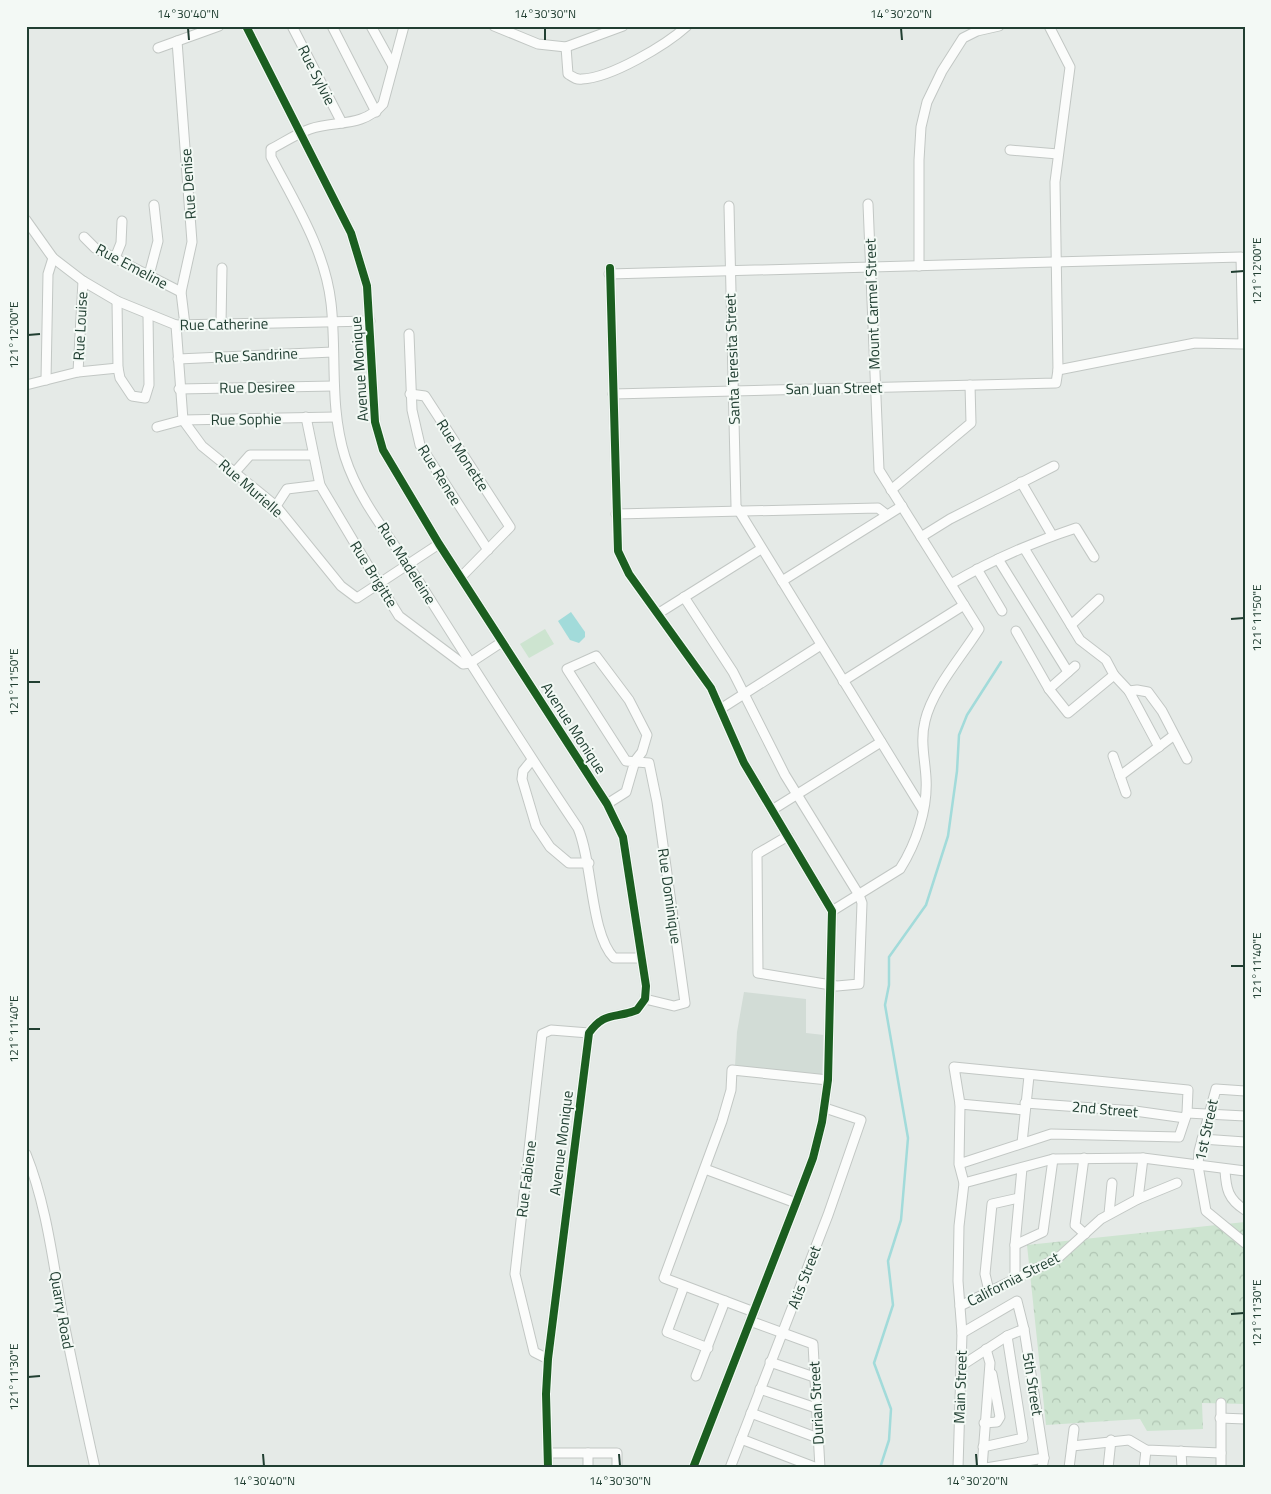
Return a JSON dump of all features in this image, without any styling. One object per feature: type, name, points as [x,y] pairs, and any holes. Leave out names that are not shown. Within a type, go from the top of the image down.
[{"type":"street","points":[[158,48],[201,29],[219,26]]},
{"type":"street","name":"Avenue Monique","points":[[246,26],[351,233],[366,286],[370,320],[374,410],[378,434],[393,469],[439,544],[607,804],[622,837],[646,986],[645,1000]]},
{"type":"street","name":"Rue Sylvie","points":[[292,26],[342,124]]},
{"type":"street","points":[[332,26],[376,112]]},
{"type":"street","points":[[371,26],[393,66]]},
{"type":"street","points":[[301,133],[309,129],[363,120],[376,112],[383,104],[404,26]]},
{"type":"street","points":[[494,26],[517,31],[538,44],[566,47],[623,26]]},
{"type":"street","points":[[566,47],[568,74],[574,79],[583,79],[602,74],[658,48],[687,26]]},
{"type":"street","points":[[919,266],[919,152],[921,127],[927,102],[942,72],[963,38],[977,31],[999,26]]},
{"type":"street","points":[[693,1468],[813,1158],[825,1108],[828,1080],[832,911],[744,763],[722,708],[711,688],[623,563],[618,551],[610,271],[730,271],[919,266],[1056,262],[1241,257],[1242,344],[1195,343],[1058,370],[1056,262],[1055,196],[1058,154],[1070,67],[1049,26]]},
{"type":"street","name":"Rue Denise","points":[[177,41],[192,242],[182,292],[180,325]]},
{"type":"street","name":"Rue Madeleine","points":[[301,133],[271,149],[271,157],[318,250],[328,284],[332,322],[336,417],[345,457],[363,496],[532,760],[578,828],[585,844],[597,918],[609,953],[614,958],[641,958]]},
{"type":"street","points":[[1010,150],[1058,154]]},
{"type":"street","name":"Mount Carmel Street","points":[[868,204],[879,470],[979,629],[936,696],[925,720],[922,757],[926,778],[924,810]]},
{"type":"street","points":[[149,275],[158,241],[154,205]]},
{"type":"street","name":"Santa Teresita Street","points":[[729,206],[738,511]]},
{"type":"street","name":"Rue Catherine","points":[[26,220],[52,258],[83,281],[117,301],[148,315],[180,325],[370,320]]},
{"type":"street","points":[[115,258],[121,243],[122,221]]},
{"type":"street","name":"Rue Emeline","points":[[84,237],[95,248],[182,292]]},
{"type":"street","points":[[46,380],[48,274],[52,258]]},
{"type":"street","points":[[221,324],[222,268]]},
{"type":"street","name":"Rue Louise","points":[[78,372],[83,281]]},
{"type":"street","points":[[117,301],[118,368],[120,378],[132,396],[145,398],[149,385],[148,315]]},
{"type":"street","points":[[180,325],[178,359],[183,420]]},
{"type":"street","name":"Rue Renee","points":[[409,334],[410,394],[414,423],[420,444],[488,550]]},
{"type":"street","name":"Rue Sandrine","points":[[178,359],[333,352]]},
{"type":"street","points":[[26,385],[78,372],[118,368]]},
{"type":"street","name":"San Juan Street","points":[[613,394],[1056,384],[1058,370]]},
{"type":"street","points":[[891,490],[971,423],[970,385]]},
{"type":"street","name":"Rue Desiree","points":[[180,389],[334,386]]},
{"type":"street","name":"Rue Monette","points":[[410,394],[425,396],[510,527],[488,550]]},
{"type":"street","name":"Rue Brigitte","points":[[306,417],[320,486],[378,584],[400,616],[458,662],[470,663]]},
{"type":"street","name":"Rue Sophie","points":[[157,427],[183,420],[336,417]]},
{"type":"street","name":"Rue Murielle","points":[[183,420],[202,446],[276,506],[341,586],[357,598],[439,544]]},
{"type":"street","points":[[235,472],[250,455],[313,455]]},
{"type":"street","points":[[921,537],[950,519],[1054,466]]},
{"type":"street","points":[[1021,482],[1052,535]]},
{"type":"street","points":[[276,506],[287,489],[320,486]]},
{"type":"street","points":[[782,581],[902,506]]},
{"type":"street","points":[[616,514],[878,508],[887,515]]},
{"type":"street","points":[[738,511],[924,810],[907,858],[900,869],[832,911]]},
{"type":"street","points":[[951,584],[998,559],[1052,535],[1076,528],[1094,557]]},
{"type":"street","points":[[1024,548],[1080,640],[1106,660],[1114,675],[1130,692],[1159,747]]},
{"type":"street","points":[[659,613],[761,549]]},
{"type":"street","points":[[461,577],[488,550]]},
{"type":"street","points":[[998,559],[1072,669],[1049,689]]},
{"type":"street","points":[[977,569],[1002,611]]},
{"type":"street","points":[[684,597],[722,654],[797,795],[859,896],[862,903],[859,984],[830,984],[758,973],[757,854],[788,836]]},
{"type":"street","points":[[1071,625],[1099,599]]},
{"type":"street","points":[[843,681],[964,605]]},
{"type":"street","points":[[1016,631],[1049,689],[1068,713],[1114,675]]},
{"type":"street","points":[[470,663],[502,642]]},
{"type":"street","points":[[722,708],[821,645]]},
{"type":"street","points":[[607,804],[626,792],[634,761],[642,752],[647,735],[629,700],[596,656],[567,669],[626,760],[634,761]]},
{"type":"street","points":[[1130,692],[1137,690],[1148,692],[1162,711],[1186,759]]},
{"type":"street","points":[[1120,776],[1173,736]]},
{"type":"street","points":[[772,810],[881,742]]},
{"type":"street","points":[[1113,756],[1126,793]]},
{"type":"street","points":[[532,760],[524,771],[522,780],[536,826],[544,840],[569,863],[589,863]]},
{"type":"street","name":"Rue Dominique","points":[[634,761],[649,763],[657,802],[684,1003],[674,1006],[645,1000]]},
{"type":"street","points":[[589,1032],[597,1022],[606,1016],[637,1010],[645,1000]]},
{"type":"street","name":"Rue Fabiene","points":[[548,1359],[534,1352],[515,1274],[542,1034],[551,1030],[589,1032]]},
{"type":"street","name":"Avenue Monique","points":[[548,1468],[546,1394],[548,1359],[589,1032]]},
{"type":"street","points":[[959,1164],[1051,1134],[1179,1137],[1186,1115],[1188,1090],[1029,1076],[954,1067],[960,1104],[959,1164],[964,1183],[1053,1159],[1143,1158],[1225,1170],[1245,1171]]},
{"type":"street","points":[[754,1312],[664,1278],[705,1169],[730,1094],[732,1070],[828,1080]]},
{"type":"street","points":[[1022,1143],[1029,1076]]},
{"type":"street","name":"1st Street","points":[[1245,1091],[1216,1089],[1202,1139],[1198,1166],[1206,1211],[1245,1243]]},
{"type":"street","name":"2nd Street","points":[[960,1104],[1245,1116]]},
{"type":"street","name":"Atis Street","points":[[733,1467],[741,1439],[828,1215],[861,1120],[825,1108]]},
{"type":"street","points":[[1202,1139],[1245,1142]]},
{"type":"street","name":"Quarry Road","points":[[26,1154],[49,1236],[71,1358],[95,1468]]},
{"type":"street","points":[[1084,1158],[1075,1225],[1085,1234]]},
{"type":"street","points":[[1138,1199],[1143,1158]]},
{"type":"street","points":[[1015,1244],[1043,1232],[1053,1159]]},
{"type":"street","points":[[1015,1280],[1015,1244],[1022,1168]]},
{"type":"street","points":[[705,1169],[796,1203]]},
{"type":"street","points":[[1225,1170],[1226,1190],[1235,1203],[1245,1210]]},
{"type":"street","points":[[1109,1214],[1112,1182]]},
{"type":"street","name":"Main Street","points":[[958,1468],[962,1333],[958,1281],[959,1236],[964,1183]]},
{"type":"street","name":"California Street","points":[[960,1306],[1058,1258],[1109,1214],[1138,1199],[1177,1183]]},
{"type":"street","points":[[989,1291],[985,1274],[992,1204],[1019,1198]]},
{"type":"street","points":[[1235,1203],[1245,1198]]},
{"type":"street","points":[[684,1286],[667,1332],[708,1348]]},
{"type":"street","name":"5th Street","points":[[962,1333],[1017,1300],[1024,1329],[1044,1458],[1042,1468]]},
{"type":"street","points":[[696,1376],[726,1302]]},
{"type":"street","name":"Durian Street","points":[[750,1321],[813,1344],[818,1468]]},
{"type":"street","points":[[961,1366],[1007,1336],[1024,1329]]},
{"type":"street","points":[[983,1447],[1023,1438],[1007,1336]]},
{"type":"street","points":[[984,1422],[997,1422],[1000,1417],[986,1349]]},
{"type":"street","points":[[770,1362],[814,1377]]},
{"type":"street","points":[[990,1363],[984,1422],[984,1468],[1044,1458]]},
{"type":"street","points":[[760,1388],[816,1408]]},
{"type":"street","points":[[1220,1403],[1221,1468]]},
{"type":"street","points":[[751,1413],[818,1438]]},
{"type":"street","points":[[1220,1418],[1245,1419]]},
{"type":"street","points":[[1069,1468],[1074,1430]]},
{"type":"street","points":[[741,1439],[818,1468]]},
{"type":"street","points":[[1072,1446],[1111,1440],[1129,1440],[1146,1450],[1221,1453]]},
{"type":"street","points":[[1108,1468],[1111,1440]]},
{"type":"street","points":[[1144,1468],[1146,1450]]},
{"type":"street","points":[[1181,1451],[1182,1468]]},
{"type":"street","points":[[1206,1452],[1221,1468]]},
{"type":"street","points":[[548,1453],[617,1453],[617,1468]]},
{"type":"street","points":[[588,1453],[588,1468]]},
{"type":"shaded area","points":[[744,992],[806,999],[806,1033],[824,1035],[822,1075],[735,1066],[737,1032]]},
{"type":"green space","points":[[545,629],[554,644],[529,658],[520,644]]},
{"type":"green space","points":[[1245,1222],[1245,1404],[1202,1403],[1203,1429],[1147,1431],[1140,1419],[1046,1425],[1027,1245]]},
{"type":"water","points":[[571,612],[585,632],[585,637],[579,643],[570,640],[558,621]]},
{"type":"waterway","points":[[880,1468],[889,1440],[891,1409],[874,1363],[893,1305],[888,1261],[901,1220],[908,1138],[885,1005],[889,985],[889,957],[926,905],[948,836],[957,771],[959,735],[967,715],[1001,662]]},
{"type":"cycle path","points":[[246,26],[351,233],[367,286],[375,422],[383,450],[439,544],[607,804],[623,837],[646,986],[645,999],[637,1010],[605,1018],[589,1033],[548,1359],[546,1394],[548,1468]]},
{"type":"cycle path","points":[[610,268],[618,551],[629,574],[711,688],[744,763],[832,911],[828,1080],[822,1122],[813,1158],[693,1468]]}]
